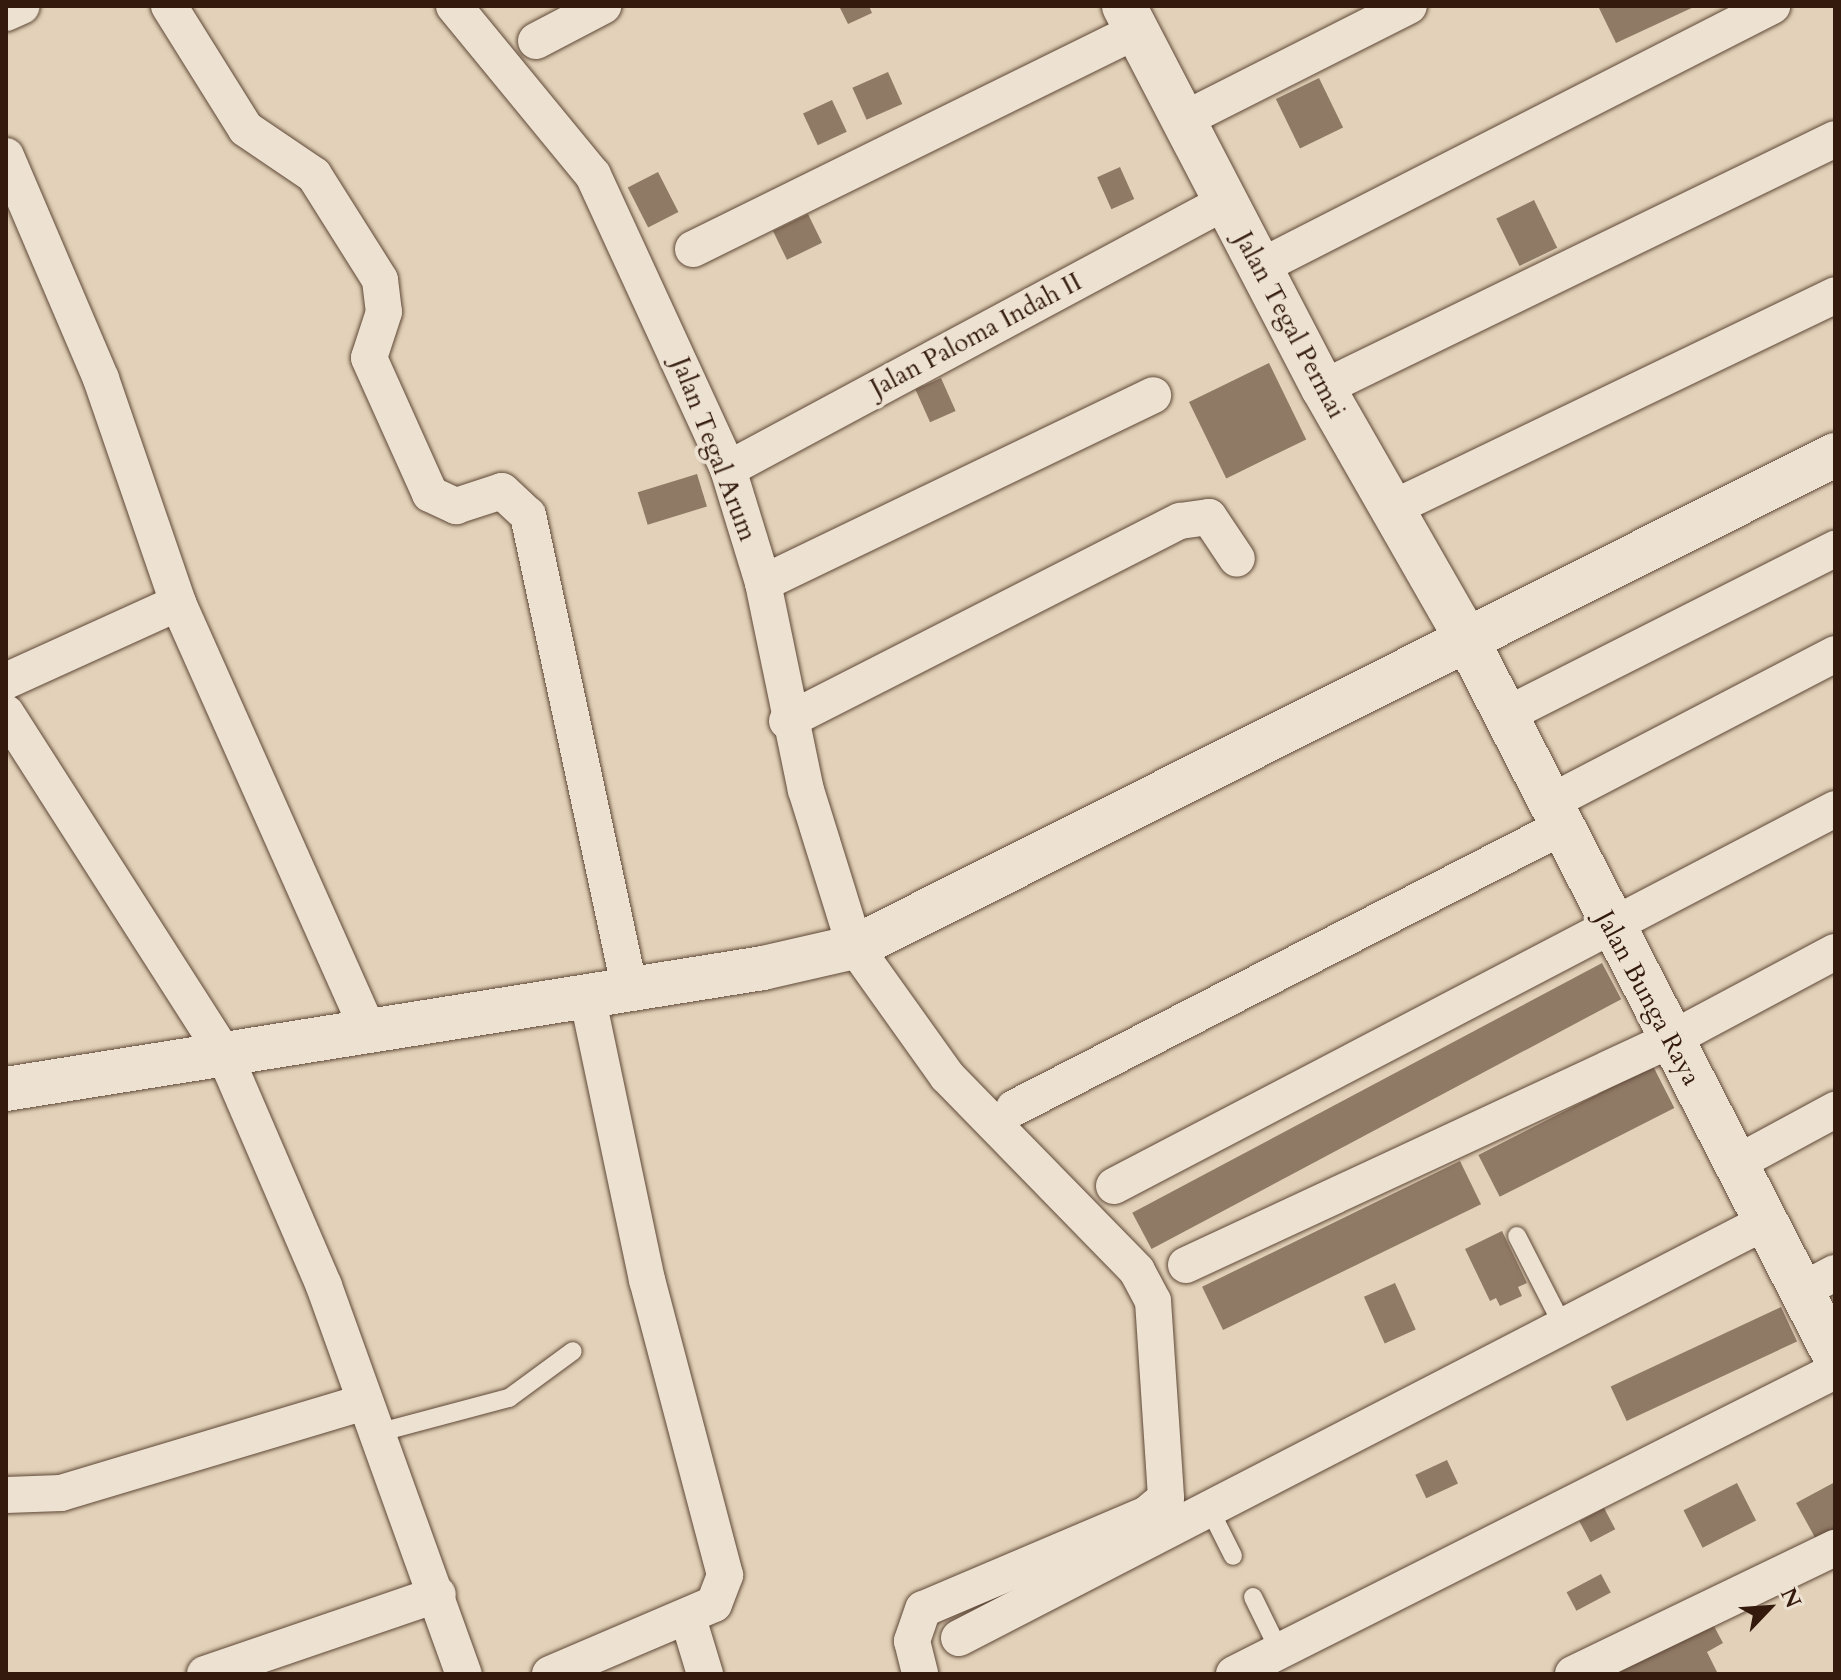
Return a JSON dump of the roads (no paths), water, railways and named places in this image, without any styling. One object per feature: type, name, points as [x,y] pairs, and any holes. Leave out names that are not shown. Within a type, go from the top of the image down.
[{"type":"street","points":[[6,13],[22,6]]},
{"type":"street","points":[[169,6],[246,129],[314,175],[380,280],[384,312],[369,358],[430,494],[456,506],[502,491],[528,515],[629,987]]},
{"type":"street","name":"Jalan Tegal Arum","points":[[454,6],[593,175],[728,469],[763,583],[787,721],[855,947],[910,1031],[976,1110],[1144,1280],[1166,1441],[1168,1490],[1155,1511],[923,1609],[912,1641],[920,1674]]},
{"type":"street","points":[[536,41],[603,6]]},
{"type":"street","points":[[1183,120],[1409,6]]},
{"type":"street","points":[[1260,267],[1772,6]]},
{"type":"street","points":[[693,249],[1130,19]]},
{"type":"street","name":"Jalan Tegal Permai","points":[[1130,19],[1323,388],[1466,638]]},
{"type":"street","points":[[1323,388],[1835,139]]},
{"type":"street","points":[[6,156],[101,379],[178,603],[367,1027]]},
{"type":"street","name":"Jalan Paloma Indah II","points":[[728,469],[1225,202]]},
{"type":"street","points":[[1391,509],[1835,295]]},
{"type":"street","points":[[763,583],[1153,395]]},
{"type":"street","points":[[6,1089],[225,1056],[367,1027],[587,995],[855,947],[1835,455]]},
{"type":"street","points":[[787,721],[1191,516],[1213,520],[1237,559]]},
{"type":"street","points":[[1504,716],[1835,549]]},
{"type":"street","points":[[6,681],[178,603]]},
{"type":"street","name":"Jalan Bunga Raya","points":[[1466,638],[1553,816],[1765,1222],[1818,1282],[1835,1356]]},
{"type":"street","points":[[1014,1108],[1553,816],[1835,654]]},
{"type":"street","points":[[6,713],[225,1056],[371,1418],[438,1594],[464,1674]]},
{"type":"street","points":[[1114,1186],[1612,930],[1835,809]]},
{"type":"street","points":[[1186,1265],[1670,1040],[1835,952]]},
{"type":"street","points":[[550,1674],[688,1618],[720,1597],[722,1558],[647,1280],[587,995]]},
{"type":"street","points":[[1735,1164],[1835,1110]]},
{"type":"street","points":[[959,1638],[1211,1512],[1765,1222]]},
{"type":"street","points":[[1234,1674],[1835,1371]]},
{"type":"street","points":[[6,1495],[61,1493],[371,1418]]},
{"type":"street","points":[[1573,1674],[1835,1548]]},
{"type":"street","points":[[205,1674],[438,1594]]},
{"type":"street","points":[[688,1618],[705,1674]]},
{"type":"lane","points":[[1517,1236],[1564,1328]]},
{"type":"lane","points":[[371,1418],[509,1398],[573,1351]]},
{"type":"lane","points":[[1211,1512],[1233,1556]]},
{"type":"lane","points":[[1253,1597],[1279,1650]]}]
